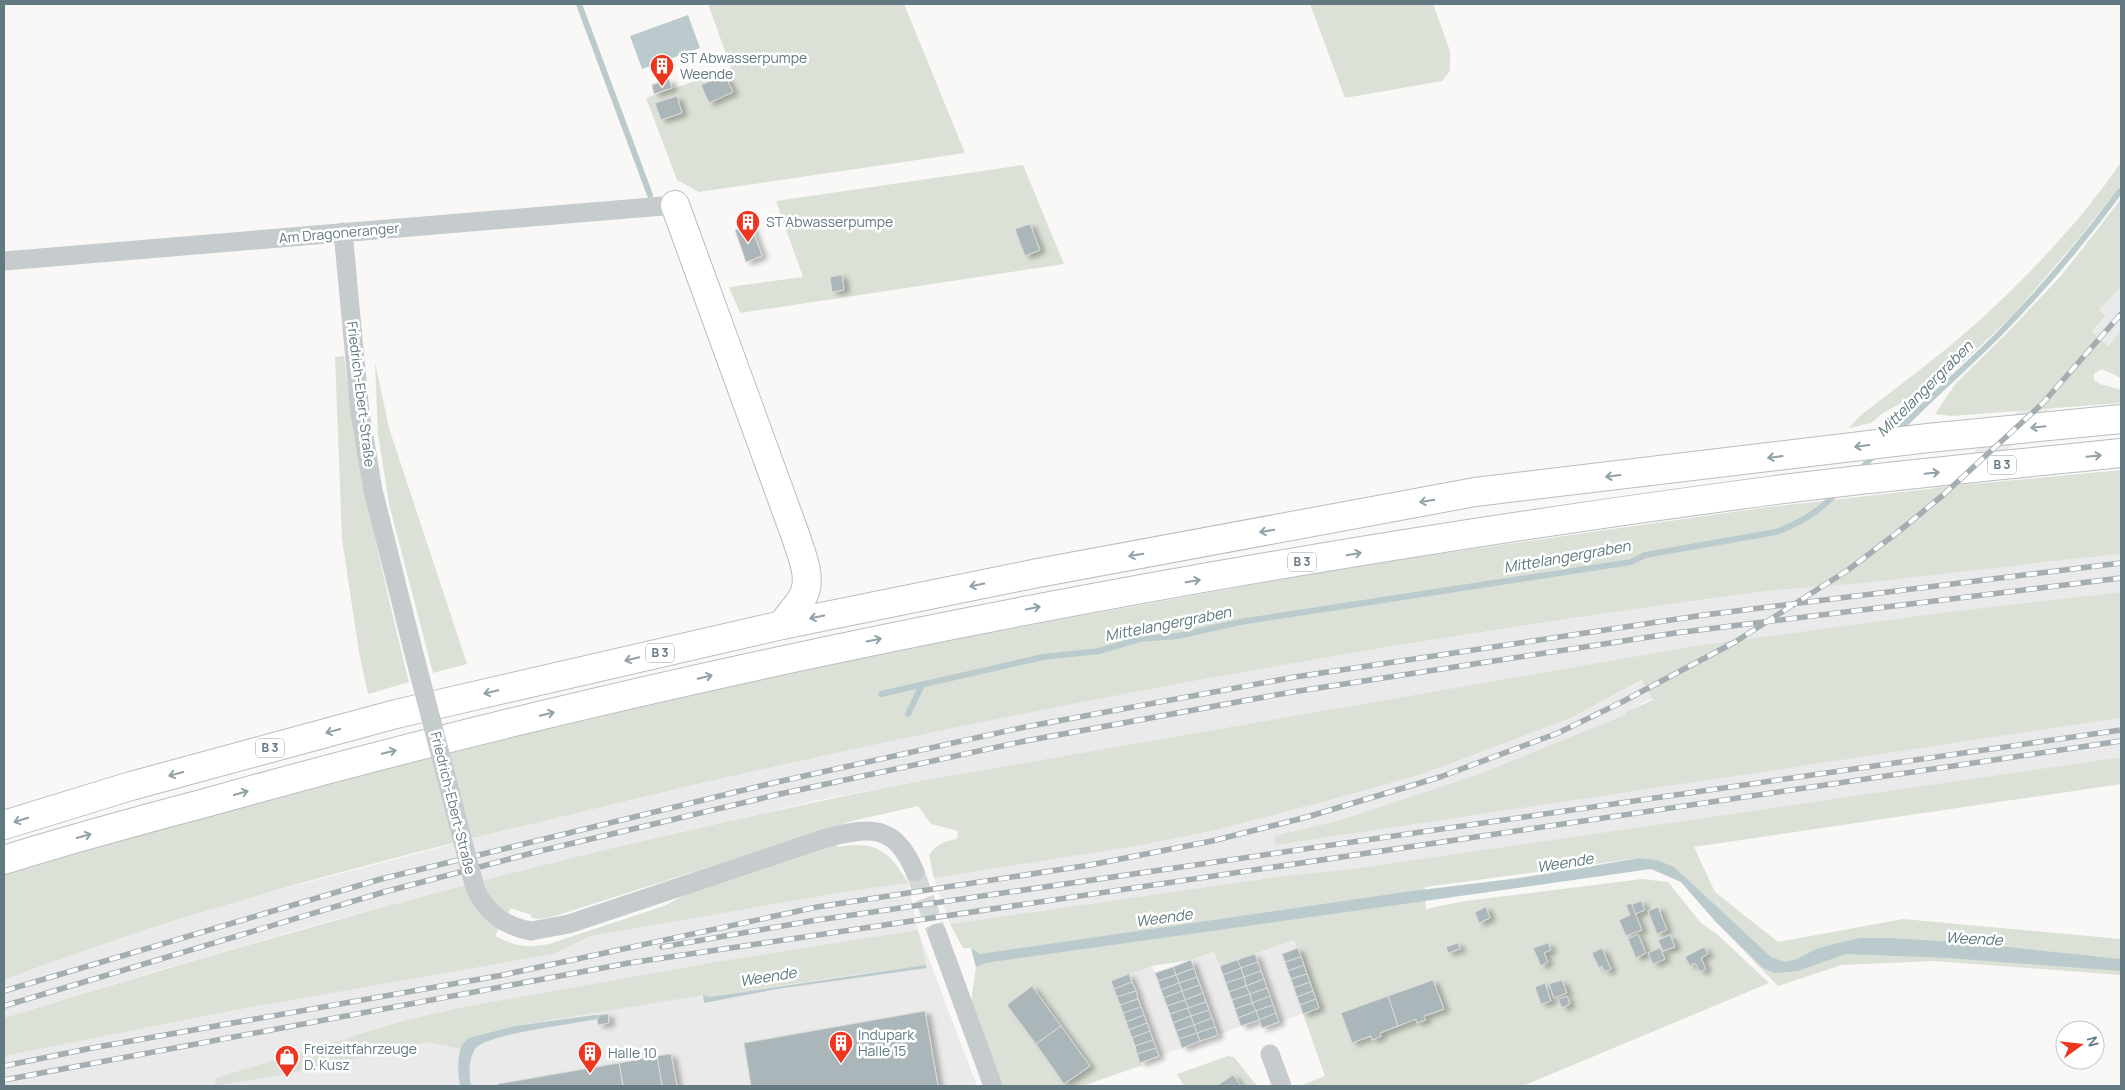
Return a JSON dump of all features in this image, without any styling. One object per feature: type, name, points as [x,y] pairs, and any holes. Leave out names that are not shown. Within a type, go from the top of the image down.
[{"type":"highway","points":[[675,205],[796,537],[807,574],[808,583],[801,600],[782,625]]},
{"type":"highway","name":"B 3","points":[[4,825],[131,786],[396,714],[782,625],[1038,573],[1475,492],[1928,438],[2121,419]]},
{"type":"highway","name":"B 3","points":[[4,860],[342,764],[480,729],[826,650],[1066,602],[1498,529],[1781,490],[2121,453]]},
{"type":"street","name":"Am Dragoneranger","points":[[4,261],[675,205]]},
{"type":"street","name":"Friedrich-Ebert-Straße","points":[[343,232],[362,422],[373,490],[475,888],[485,906],[500,921],[520,929],[531,931],[569,924],[855,830],[877,832],[894,839],[902,845],[915,872]]},
{"type":"street","points":[[936,932],[993,1086]]},
{"type":"street","points":[[1270,1054],[1282,1086]]},
{"type":"shaded area","points":[[708,4],[904,4],[965,153],[699,192],[677,180],[646,98],[731,68]]},
{"type":"shaded area","points":[[1310,4],[1433,4],[1450,51],[1450,71],[1442,81],[1345,98]]},
{"type":"shaded area","points":[[688,15],[700,48],[642,69],[630,36]]},
{"type":"shaded area","points":[[2121,162],[2121,184],[2118,189],[2080,237],[2013,315],[1927,394],[1905,401],[1883,413],[1871,423],[1849,428],[1861,415],[1979,321],[2023,279],[2066,233]]},
{"type":"shaded area","points":[[1023,165],[1064,264],[740,313],[729,287],[803,277],[776,201]]},
{"type":"shaded area","points":[[2121,199],[2121,287],[2099,310],[2106,316],[2092,332],[2108,346],[2121,330],[2121,378],[2102,369],[2094,374],[2094,380],[2100,384],[2121,390],[2121,403],[1951,416],[1935,414],[1956,383],[2061,276]]},
{"type":"shaded area","points":[[2121,287],[2121,330],[2078,380],[2016,442],[1854,583],[2121,554],[2121,592],[1939,613],[1778,635],[1627,711],[1625,715],[1635,790],[2121,718],[2121,757],[1352,869],[1291,875],[950,924],[934,878],[1216,830],[1423,774],[1571,718],[1665,669],[1701,645],[824,799],[676,833],[322,923],[4,1018],[4,980],[88,948],[237,901],[537,822],[872,744],[1051,707],[1299,662],[1458,636],[1642,608],[1785,589],[1899,517],[1942,481],[2002,427],[2063,366],[2106,317],[2099,310]]},
{"type":"shaded area","points":[[344,356],[349,397],[371,520],[409,682],[368,694],[359,652],[342,539],[335,357]]},
{"type":"shaded area","points":[[375,362],[389,428],[467,664],[433,673],[389,504],[378,434]]},
{"type":"shaded area","points":[[2121,470],[2121,554],[1862,583],[1767,591],[1471,634],[1189,682],[909,737],[552,819],[393,858],[158,926],[4,980],[4,875],[175,825],[426,759],[665,701],[920,645],[1367,564],[1761,508],[1973,484]]},
{"type":"shaded area","points":[[2121,592],[2121,718],[1275,845],[1275,836],[1338,821],[1477,775],[1625,715],[1627,711],[1653,700],[1642,680],[1571,718],[1423,774],[1216,830],[1141,845],[934,878],[929,855],[941,844],[957,839],[958,831],[931,824],[918,806],[852,821],[555,916],[540,919],[532,918],[531,915],[511,908],[495,936],[521,946],[549,944],[664,906],[694,890],[835,844],[838,847],[862,845],[880,850],[895,863],[908,883],[844,892],[591,936],[554,954],[236,1010],[4,1056],[4,1018],[344,918],[459,887],[688,830],[920,781],[1689,647],[1939,613]]},
{"type":"shaded area","points":[[2121,757],[2121,784],[1694,847],[1715,892],[1778,942],[1903,919],[2121,939],[2121,975],[1933,961],[1842,965],[1778,986],[1715,921],[1681,882],[1657,860],[1640,858],[1425,887],[1426,909],[1465,901],[1642,879],[1668,882],[1701,923],[1718,935],[1769,983],[1523,1086],[1299,1086],[1325,1076],[1303,1014],[1319,1008],[1294,940],[1220,966],[1214,952],[1191,960],[1152,966],[1111,981],[1140,1063],[1143,1065],[1082,1086],[1002,1086],[971,1003],[976,967],[971,948],[963,948],[950,924],[1291,875],[1352,869]]},
{"type":"shaded area","points":[[1640,858],[1657,860],[1674,867],[1771,957],[1785,962],[1797,959],[1816,949],[1838,943],[1860,938],[1890,938],[1969,943],[2121,959],[2121,971],[1949,958],[1846,954],[1798,971],[1774,973],[1762,967],[1715,921],[1681,882],[1651,869],[985,963],[976,967],[971,948],[980,954],[1405,892],[1519,878]]},
{"type":"shaded area","points":[[908,883],[918,930],[977,1086],[4,1086],[4,1056],[236,1010],[554,954],[591,936],[844,892]]},
{"type":"shaded area","points":[[918,930],[926,965],[922,966],[850,975],[710,997],[703,995],[515,1026],[469,1038],[464,1041],[461,1049],[428,1042],[308,1070],[215,1086],[216,1078],[403,1021],[464,1007],[716,962]]},
{"type":"shaded area","points":[[1295,940],[1319,1008],[1262,1028],[1259,1020],[1140,1063],[1111,981],[1152,966],[1155,973],[1215,952],[1220,966]]},
{"type":"shaded area","points":[[926,965],[927,968],[777,989],[704,1003],[703,995],[710,997]]},
{"type":"shaded area","points":[[600,1015],[597,1019],[512,1034],[482,1044],[475,1049],[471,1058],[471,1086],[460,1086],[459,1053],[461,1047],[469,1038],[515,1026]]},
{"type":"shaded area","points":[[1228,1056],[1234,1057],[1257,1086],[1184,1086],[1177,1074]]},
{"type":"building","points":[[725,75],[733,92],[709,103],[701,85]]},
{"type":"building","name":"ST Abwasserpumpe Weende","points":[[669,79],[672,88],[654,94],[652,85]]},
{"type":"building","points":[[677,96],[682,113],[661,120],[655,103]]},
{"type":"building","points":[[1030,224],[1040,250],[1025,256],[1015,229]]},
{"type":"building","name":"ST Abwasserpumpe","points":[[751,225],[762,256],[746,262],[735,230]]},
{"type":"building","points":[[842,275],[844,290],[832,292],[830,277]]},
{"type":"building","points":[[1641,901],[1645,910],[1635,914],[1631,905]]},
{"type":"building","points":[[1631,903],[1642,930],[1626,936],[1619,920],[1630,915],[1626,905]]},
{"type":"building","points":[[1486,907],[1490,918],[1479,923],[1475,912]]},
{"type":"building","points":[[1658,907],[1667,930],[1657,934],[1648,911]]},
{"type":"building","points":[[1638,934],[1646,953],[1636,958],[1628,939]]},
{"type":"building","points":[[1670,935],[1675,947],[1663,951],[1658,940]]},
{"type":"building","points":[[1458,943],[1460,949],[1448,953],[1446,947]]},
{"type":"building","points":[[1548,943],[1551,950],[1544,953],[1548,962],[1541,966],[1533,948]]},
{"type":"building","points":[[1704,947],[1708,954],[1701,958],[1706,969],[1700,972],[1695,963],[1690,966],[1685,957]]},
{"type":"building","points":[[1298,948],[1301,957],[1285,962],[1282,954]]},
{"type":"building","points":[[1602,948],[1611,969],[1605,972],[1602,966],[1599,968],[1592,953]]},
{"type":"building","points":[[1660,948],[1665,959],[1653,964],[1648,953]]},
{"type":"building","points":[[1255,954],[1258,962],[1241,968],[1237,960]]},
{"type":"building","points":[[1301,957],[1304,965],[1288,971],[1285,962]]},
{"type":"building","points":[[1191,960],[1194,968],[1176,975],[1173,967]]},
{"type":"building","points":[[1237,960],[1241,968],[1223,975],[1220,966]]},
{"type":"building","points":[[1258,962],[1261,971],[1244,977],[1241,968]]},
{"type":"building","points":[[1304,965],[1307,974],[1291,979],[1288,971]]},
{"type":"building","points":[[1173,967],[1176,975],[1158,981],[1155,973]]},
{"type":"building","points":[[1194,968],[1197,977],[1179,983],[1176,975]]},
{"type":"building","points":[[1241,968],[1244,977],[1226,983],[1223,975]]},
{"type":"building","points":[[1261,971],[1264,979],[1246,986],[1244,977]]},
{"type":"building","points":[[1129,974],[1132,982],[1114,989],[1111,981]]},
{"type":"building","points":[[1307,974],[1310,982],[1294,988],[1291,979]]},
{"type":"building","points":[[1176,975],[1179,983],[1161,990],[1158,981]]},
{"type":"building","points":[[1197,977],[1200,985],[1182,991],[1179,983]]},
{"type":"building","points":[[1244,977],[1246,986],[1229,992],[1226,983]]},
{"type":"building","points":[[1264,979],[1267,988],[1250,994],[1246,986]]},
{"type":"building","points":[[1433,980],[1444,1009],[1424,1016],[1426,1020],[1417,1023],[1416,1019],[1398,1026],[1388,996]]},
{"type":"building","points":[[1562,980],[1567,993],[1554,998],[1549,984]]},
{"type":"building","points":[[1132,982],[1136,991],[1117,997],[1114,989]]},
{"type":"building","points":[[1310,982],[1313,991],[1297,997],[1294,988]]},
{"type":"building","points":[[1179,983],[1182,991],[1164,998],[1161,990]]},
{"type":"building","points":[[1545,983],[1551,1001],[1541,1004],[1535,987]]},
{"type":"building","points":[[1200,985],[1203,993],[1185,1000],[1182,991]]},
{"type":"building","points":[[1032,986],[1061,1026],[1036,1044],[1007,1005]]},
{"type":"building","points":[[1246,986],[1250,994],[1232,1000],[1229,992]]},
{"type":"building","points":[[1267,988],[1270,996],[1252,1003],[1250,994]]},
{"type":"building","points":[[1136,991],[1138,999],[1120,1005],[1117,997]]},
{"type":"building","points":[[1182,991],[1185,1000],[1167,1006],[1164,998]]},
{"type":"building","points":[[1313,991],[1316,999],[1300,1005],[1297,997]]},
{"type":"building","points":[[1203,993],[1206,1002],[1188,1008],[1185,1000]]},
{"type":"building","points":[[1250,994],[1252,1003],[1235,1009],[1232,1000]]},
{"type":"building","points":[[1270,996],[1273,1005],[1256,1011],[1252,1003]]},
{"type":"building","points":[[1388,996],[1398,1026],[1380,1033],[1381,1036],[1372,1040],[1371,1036],[1352,1043],[1341,1013]]},
{"type":"building","points":[[1567,996],[1570,1004],[1562,1008],[1558,999]]},
{"type":"building","points":[[1138,999],[1141,1007],[1123,1013],[1120,1005]]},
{"type":"building","points":[[1316,999],[1319,1008],[1303,1014],[1300,1005]]},
{"type":"building","points":[[1185,1000],[1188,1008],[1170,1014],[1167,1006]]},
{"type":"building","points":[[1206,1002],[1209,1010],[1191,1016],[1188,1008]]},
{"type":"building","points":[[1252,1003],[1256,1011],[1238,1018],[1235,1009]]},
{"type":"building","points":[[1273,1005],[1276,1013],[1259,1020],[1256,1011]]},
{"type":"building","points":[[1141,1007],[1144,1015],[1126,1022],[1123,1013]]},
{"type":"building","points":[[1188,1008],[1191,1016],[1173,1023],[1170,1014]]},
{"type":"building","points":[[1209,1010],[1212,1018],[1194,1025],[1191,1016]]},
{"type":"building","name":"Indupark Halle 15","points":[[925,1011],[938,1086],[751,1086],[744,1043]]},
{"type":"building","points":[[1256,1011],[1259,1020],[1241,1026],[1238,1018]]},
{"type":"building","points":[[1276,1013],[1279,1022],[1262,1028],[1259,1020]]},
{"type":"building","points":[[608,1014],[609,1023],[598,1025],[597,1019],[600,1015]]},
{"type":"building","points":[[1144,1015],[1147,1023],[1129,1030],[1126,1022]]},
{"type":"building","points":[[1191,1016],[1194,1025],[1176,1031],[1173,1023]]},
{"type":"building","points":[[1212,1018],[1215,1027],[1197,1033],[1194,1025]]},
{"type":"building","points":[[1147,1023],[1150,1031],[1132,1038],[1129,1030]]},
{"type":"building","points":[[1194,1025],[1197,1033],[1179,1039],[1176,1031]]},
{"type":"building","points":[[1061,1026],[1090,1066],[1064,1084],[1036,1044]]},
{"type":"building","points":[[1215,1027],[1218,1035],[1200,1041],[1197,1033]]},
{"type":"building","points":[[1150,1031],[1153,1040],[1135,1046],[1132,1038]]},
{"type":"building","points":[[1197,1033],[1200,1041],[1182,1048],[1179,1039]]},
{"type":"building","points":[[1153,1040],[1156,1048],[1137,1054],[1135,1046]]},
{"type":"building","points":[[1156,1048],[1159,1056],[1140,1063],[1137,1054]]},
{"type":"building","points":[[671,1054],[677,1086],[662,1086],[657,1056]]},
{"type":"building","points":[[657,1056],[662,1086],[623,1086],[619,1063]]},
{"type":"building","name":"Halle 10","points":[[619,1063],[623,1086],[498,1086],[498,1084]]},
{"type":"building","points":[[1233,1075],[1241,1086],[1217,1086]]},
{"type":"waterway","points":[[579,4],[650,195]]},
{"type":"waterway","name":"Mittelangergraben","points":[[1896,433],[2031,300],[2121,190]]},
{"type":"waterway","name":"Mittelangergraben","points":[[1860,470],[1875,454]]},
{"type":"waterway","name":"Mittelangergraben","points":[[881,694],[1043,657],[1099,651],[1140,639],[1178,636],[1240,622],[1631,562],[1645,555],[1776,532],[1810,516],[1838,491]]},
{"type":"waterway","points":[[908,714],[922,685]]},
{"type":"tunnel","points":[[915,872],[937,933]]},
{"type":"railway","points":[[4,1066],[92,1048],[503,975],[817,907],[1090,865],[1212,841],[1307,817],[1440,777],[1558,733],[1622,702],[1735,642],[1848,570],[1942,496],[2042,404],[2121,314]]},
{"type":"railway","points":[[4,991],[381,879],[777,782],[1025,727],[1295,677],[1704,615],[2121,563]]},
{"type":"railway","points":[[4,1006],[384,892],[540,851],[780,794],[1025,741],[1292,692],[1675,633],[2121,578]]},
{"type":"railway","points":[[662,947],[811,921],[2121,730]]},
{"type":"railway","points":[[4,1080],[629,963],[2121,741]]},
{"type":"place","name":"ST Abwasserpumpe Weende","points":[[662,87]]},
{"type":"place","name":"ST Abwasserpumpe","points":[[748,243]]},
{"type":"place","name":"Indupark Halle 15","points":[[841,1064]]},
{"type":"place","name":"Halle 10","points":[[590,1074]]},
{"type":"place","name":"Freizeitfahrzeuge D. Kusz","points":[[287,1078]]},
{"type":"water label","name":"Weende","points":[[1565,863]]},
{"type":"water label","name":"Weende","points":[[1164,918]]},
{"type":"water label","name":"Weende","points":[[1974,939]]},
{"type":"water label","name":"Weende","points":[[768,977]]}]
